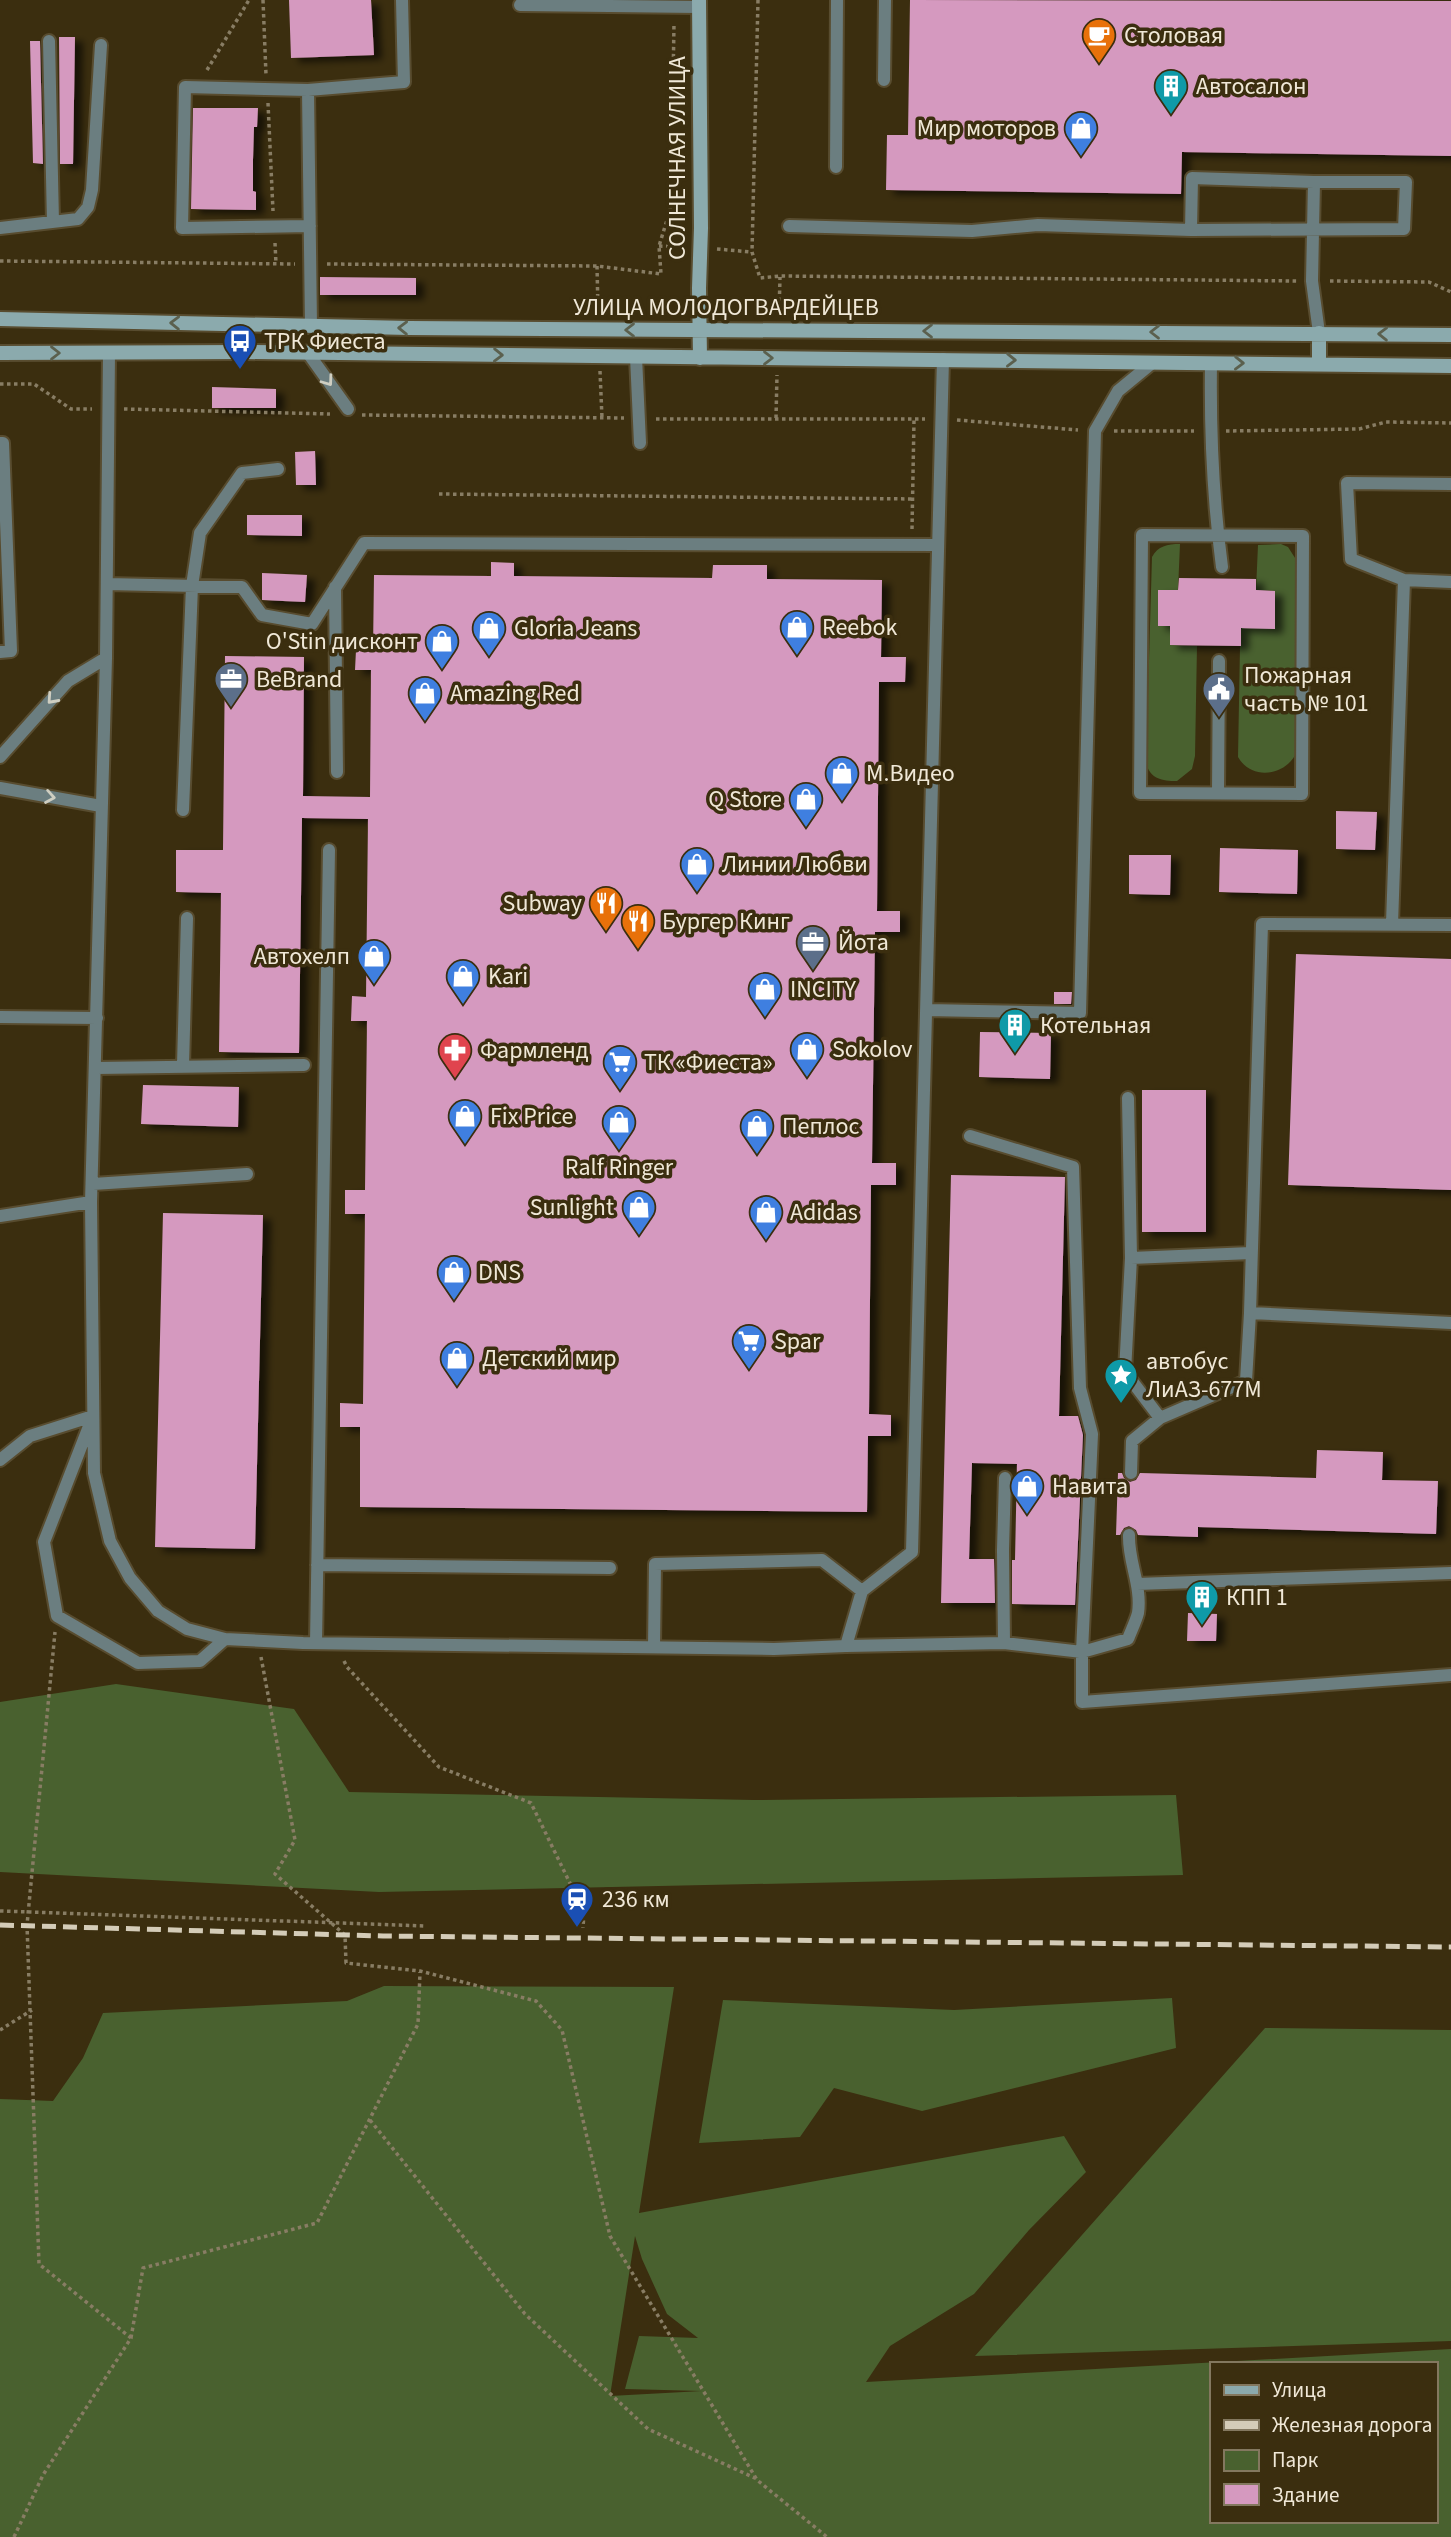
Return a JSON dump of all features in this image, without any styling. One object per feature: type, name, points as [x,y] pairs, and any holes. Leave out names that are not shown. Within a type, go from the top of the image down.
[{"type":"main road","name":"СОЛНЕЧНАЯ УЛИЦА","points":[[699,4],[700,358]]},
{"type":"main road","name":"УЛИЦА МОЛОДОГВАРДЕЙЦЕВ","points":[[0,319],[311,327],[1451,335]]},
{"type":"main road","points":[[1319,333],[1319,364]]},
{"type":"main road","name":"УЛИЦА МОЛОДОГВАРДЕЙЦЕВ","points":[[0,353],[308,353],[1451,366]]},
{"type":"lane","points":[[310,226],[182,229],[185,87],[308,90],[404,82],[402,0]]},
{"type":"lane","points":[[836,167],[837,0]]},
{"type":"lane","points":[[884,80],[885,0]]},
{"type":"lane","points":[[520,5],[675,7],[699,4]]},
{"type":"lane","points":[[49,41],[53,222]]},
{"type":"lane","points":[[0,228],[78,219],[88,207],[92,191],[101,45]]},
{"type":"lane","points":[[308,90],[311,327]]},
{"type":"lane","points":[[789,226],[972,231],[1038,225],[1191,230],[1404,229],[1406,182],[1192,178],[1191,230]]},
{"type":"lane","points":[[1314,182],[1312,281],[1319,333]]},
{"type":"lane","points":[[109,353],[106,658],[91,1202],[94,1473],[110,1541],[130,1578],[158,1611],[187,1629],[225,1639],[259,1641],[774,1648],[1004,1643],[1082,1652],[1128,1639],[1138,1612],[1137,1584],[1128,1550],[1129,1535]]},
{"type":"lane","points":[[308,353],[348,409]]},
{"type":"lane","points":[[636,357],[640,443]]},
{"type":"lane","points":[[846,1646],[862,1591],[912,1552],[943,359]]},
{"type":"lane","points":[[926,1010],[1080,1013],[1095,431],[1118,391],[1152,363]]},
{"type":"lane","points":[[1211,363],[1210,431],[1223,567]]},
{"type":"lane","points":[[0,443],[3,443],[11,651],[0,652]]},
{"type":"lane","points":[[183,810],[192,586],[200,534],[242,473],[278,469]]},
{"type":"lane","points":[[1451,484],[1347,483],[1351,559],[1404,580],[1451,582]]},
{"type":"lane","points":[[1142,535],[1218,536],[1303,536],[1302,794],[1140,793],[1142,535]]},
{"type":"lane","points":[[107,584],[242,587],[262,615],[312,624],[364,543],[938,545]]},
{"type":"lane","points":[[1392,924],[1404,580]]},
{"type":"lane","points":[[335,587],[337,772]]},
{"type":"lane","points":[[0,757],[68,681],[106,658]]},
{"type":"lane","points":[[1218,793],[1219,661]]},
{"type":"lane","points":[[0,788],[101,806]]},
{"type":"lane","points":[[316,1643],[329,850]]},
{"type":"lane","points":[[183,1066],[187,918]]},
{"type":"lane","points":[[1131,1473],[1132,1441],[1160,1418],[1247,1381],[1262,924],[1451,925]]},
{"type":"lane","points":[[0,1017],[97,1018]]},
{"type":"lane","points":[[96,1068],[304,1065]]},
{"type":"lane","points":[[1128,1098],[1131,1258],[1125,1371],[1160,1418]]},
{"type":"lane","points":[[970,1136],[1073,1167],[1080,1388],[1092,1434],[1082,1702],[1451,1675]]},
{"type":"lane","points":[[93,1184],[247,1174]]},
{"type":"lane","points":[[0,1216],[91,1202]]},
{"type":"lane","points":[[1131,1258],[1251,1253]]},
{"type":"lane","points":[[1250,1313],[1451,1324]]},
{"type":"lane","points":[[0,1460],[30,1436],[93,1416]]},
{"type":"lane","points":[[93,1416],[44,1542],[57,1616],[138,1663],[200,1661],[225,1639]]},
{"type":"lane","points":[[1004,1643],[1003,1550],[1006,1478]]},
{"type":"lane","points":[[654,1647],[655,1564],[822,1560],[862,1591]]},
{"type":"lane","points":[[317,1565],[610,1568]]},
{"type":"lane","points":[[1137,1584],[1451,1573]]},
{"type":"path","points":[[197,87],[249,0]]},
{"type":"path","points":[[262,0],[276,264]]},
{"type":"path","points":[[0,261],[597,266],[661,274],[659,246],[671,207],[675,7]]},
{"type":"path","points":[[0,384],[34,384],[71,409],[335,414]]},
{"type":"path","points":[[362,415],[941,419],[1095,431],[1359,429],[1386,422],[1451,423]]},
{"type":"path","points":[[912,545],[914,419]]},
{"type":"path","points":[[439,494],[913,499]]},
{"type":"path","points":[[57,1616],[27,1933],[32,2010],[39,2264],[131,2338]]},
{"type":"path","points":[[259,1641],[295,1840],[275,1874],[345,1935],[346,1963],[420,1971],[536,2001],[562,2030],[610,2236],[757,2480]]},
{"type":"path","points":[[335,1643],[347,1667],[439,1768],[531,1803],[584,1912],[583,1928]]},
{"type":"path","points":[[0,1911],[425,1926]]},
{"type":"path","points":[[14,2537],[43,2475],[131,2338],[143,2268],[317,2223],[418,2024],[420,1971]]},
{"type":"path","points":[[0,2030],[32,2010]]},
{"type":"path","points":[[370,2120],[525,2314],[648,2429],[757,2480],[827,2537]]},
{"type":"green space","points":[[1180,544],[1178,590],[1159,590],[1158,625],[1170,626],[1170,645],[1197,646],[1195,756],[1192,769],[1177,781],[1172,781],[1154,776],[1146,763],[1152,557],[1163,546]]},
{"type":"green space","points":[[1281,544],[1288,547],[1297,561],[1297,751],[1286,766],[1260,772],[1244,765],[1238,757],[1241,628],[1275,628],[1275,591],[1256,590],[1258,545]]},
{"type":"green space","points":[[116,1684],[294,1709],[349,1792],[754,1800],[1176,1795],[1183,1875],[379,1892],[0,1872],[0,1702]]},
{"type":"green space","points":[[384,1986],[674,1987],[639,2213],[1064,2136],[1086,2172],[1029,2230],[974,2294],[890,2346],[866,2382],[1210,2363],[1210,2523],[1437,2523],[1437,2362],[1221,2362],[1451,2349],[1451,2537],[0,2537],[0,2099],[53,2101],[83,2058],[103,2013],[347,2001]],"holes":[[[635,2236],[642,2259],[667,2314],[698,2338],[639,2336],[625,2389],[702,2391],[610,2396]]]},
{"type":"green space","points":[[1172,1998],[1176,2048],[922,2111],[834,2088],[800,2137],[699,2143],[723,2000],[954,2010]]},
{"type":"green space","points":[[1265,2028],[1451,2030],[1451,2341],[975,2356]]},
{"type":"building","points":[[289,0],[371,0],[374,55],[291,58]]},
{"type":"building","name":"Автосалон","points":[[910,0],[1451,1],[1451,156],[1182,152],[1181,194],[886,190],[887,135],[908,135]]},
{"type":"building","points":[[59,37],[75,37],[73,164],[60,164]]},
{"type":"building","points":[[30,41],[40,41],[43,164],[33,163]]},
{"type":"building","points":[[193,108],[258,108],[257,127],[254,127],[253,159],[256,210],[191,209]]},
{"type":"building","points":[[320,277],[416,278],[416,295],[320,295]]},
{"type":"building","points":[[212,387],[276,389],[276,408],[212,408]]},
{"type":"building","points":[[315,451],[316,485],[296,485],[295,452]]},
{"type":"building","points":[[247,515],[302,515],[302,536],[247,535]]},
{"type":"building","name":"ТК «Фиеста»","points":[[491,562],[514,563],[514,576],[712,578],[713,565],[767,565],[767,579],[882,580],[881,657],[906,657],[905,682],[879,682],[877,911],[900,911],[900,932],[875,932],[872,1163],[896,1163],[896,1185],[871,1185],[869,1414],[891,1415],[891,1436],[868,1436],[867,1512],[360,1507],[360,1427],[340,1427],[340,1403],[363,1404],[365,1214],[345,1214],[345,1190],[365,1190],[367,1021],[351,1021],[352,996],[366,997],[368,819],[302,818],[299,1053],[219,1052],[221,893],[176,892],[176,850],[223,850],[225,656],[304,657],[303,796],[370,797],[371,670],[355,670],[356,650],[373,650],[374,575],[491,576]]},
{"type":"building","points":[[262,573],[307,575],[305,602],[262,600]]},
{"type":"building","points":[[1179,578],[1256,579],[1256,590],[1275,591],[1275,629],[1241,628],[1241,646],[1170,645],[1170,626],[1158,626],[1158,590],[1178,590]]},
{"type":"building","points":[[1336,811],[1377,812],[1375,850],[1336,849]]},
{"type":"building","points":[[1220,848],[1298,850],[1297,894],[1219,892]]},
{"type":"building","points":[[1129,855],[1171,855],[1170,895],[1129,894]]},
{"type":"building","points":[[1296,954],[1451,959],[1451,1190],[1288,1185]]},
{"type":"building","points":[[1054,992],[1072,992],[1071,1004],[1054,1004]]},
{"type":"building","name":"Котельная","points":[[980,1032],[1051,1033],[1050,1079],[979,1077]]},
{"type":"building","points":[[143,1085],[239,1087],[238,1127],[141,1124]]},
{"type":"building","points":[[1142,1090],[1206,1090],[1206,1232],[1142,1232]]},
{"type":"building","points":[[951,1175],[1065,1177],[1059,1416],[1078,1416],[1083,1435],[1075,1605],[1012,1604],[1017,1464],[972,1463],[969,1559],[994,1559],[995,1603],[941,1603]]},
{"type":"building","points":[[163,1213],[263,1215],[255,1549],[155,1547]]},
{"type":"building","points":[[1317,1450],[1383,1452],[1382,1480],[1438,1481],[1436,1534],[1198,1527],[1198,1537],[1138,1535],[1136,1530],[1129,1526],[1124,1528],[1120,1535],[1116,1535],[1118,1473],[1122,1473],[1130,1482],[1136,1480],[1140,1473],[1316,1478]]},
{"type":"building","name":"КПП 1","points":[[1188,1613],[1217,1614],[1216,1641],[1187,1641]]},
{"type":"railway","points":[[0,1925],[383,1936],[1451,1947]]},
{"type":"place","name":"Столовая","points":[[1099,65]]},
{"type":"place","name":"Автосалон","points":[[1171,116]]},
{"type":"place","name":"Мир моторов","points":[[1081,158]]},
{"type":"place","name":"ТРК Фиеста","points":[[240,371]]},
{"type":"place","name":"Reebok","points":[[797,657]]},
{"type":"place","name":"Gloria Jeans","points":[[489,658]]},
{"type":"place","name":"O'Stin дисконт","points":[[442,671]]},
{"type":"place","name":"BeBrand","points":[[231,709]]},
{"type":"place","name":"Пожарная часть № 101","points":[[1219,719]]},
{"type":"place","name":"Amazing Red","points":[[425,723]]},
{"type":"place","name":"М.Видео","points":[[842,803]]},
{"type":"place","name":"Q Store","points":[[806,829]]},
{"type":"place","name":"Линии Любви","points":[[697,894]]},
{"type":"place","name":"Subway","points":[[606,933]]},
{"type":"place","name":"Бургер Кинг","points":[[638,951]]},
{"type":"place","name":"Йота","points":[[813,972]]},
{"type":"place","name":"Автохелп","points":[[374,986]]},
{"type":"place","name":"Kari","points":[[463,1006]]},
{"type":"place","name":"INCITY","points":[[765,1019]]},
{"type":"place","name":"Котельная","points":[[1015,1055]]},
{"type":"place","name":"Sokolov","points":[[807,1079]]},
{"type":"place","name":"Фармленд","points":[[455,1080]]},
{"type":"place","name":"ТК «Фиеста»","points":[[620,1092]]},
{"type":"place","name":"Fix Price","points":[[465,1146]]},
{"type":"place","name":"Ralf Ringer","points":[[619,1152]]},
{"type":"place","name":"Пеплос","points":[[757,1156]]},
{"type":"place","name":"Sunlight","points":[[639,1237]]},
{"type":"place","name":"Adidas","points":[[766,1242]]},
{"type":"place","name":"DNS","points":[[454,1302]]},
{"type":"place","name":"Spar","points":[[749,1371]]},
{"type":"place","name":"Детский мир","points":[[457,1388]]},
{"type":"place","name":"автобус ЛиАЗ-677М","points":[[1121,1405]]},
{"type":"place","name":"Навита","points":[[1027,1516]]},
{"type":"place","name":"КПП 1","points":[[1202,1627]]},
{"type":"place","name":"236 км","points":[[577,1929]]}]
